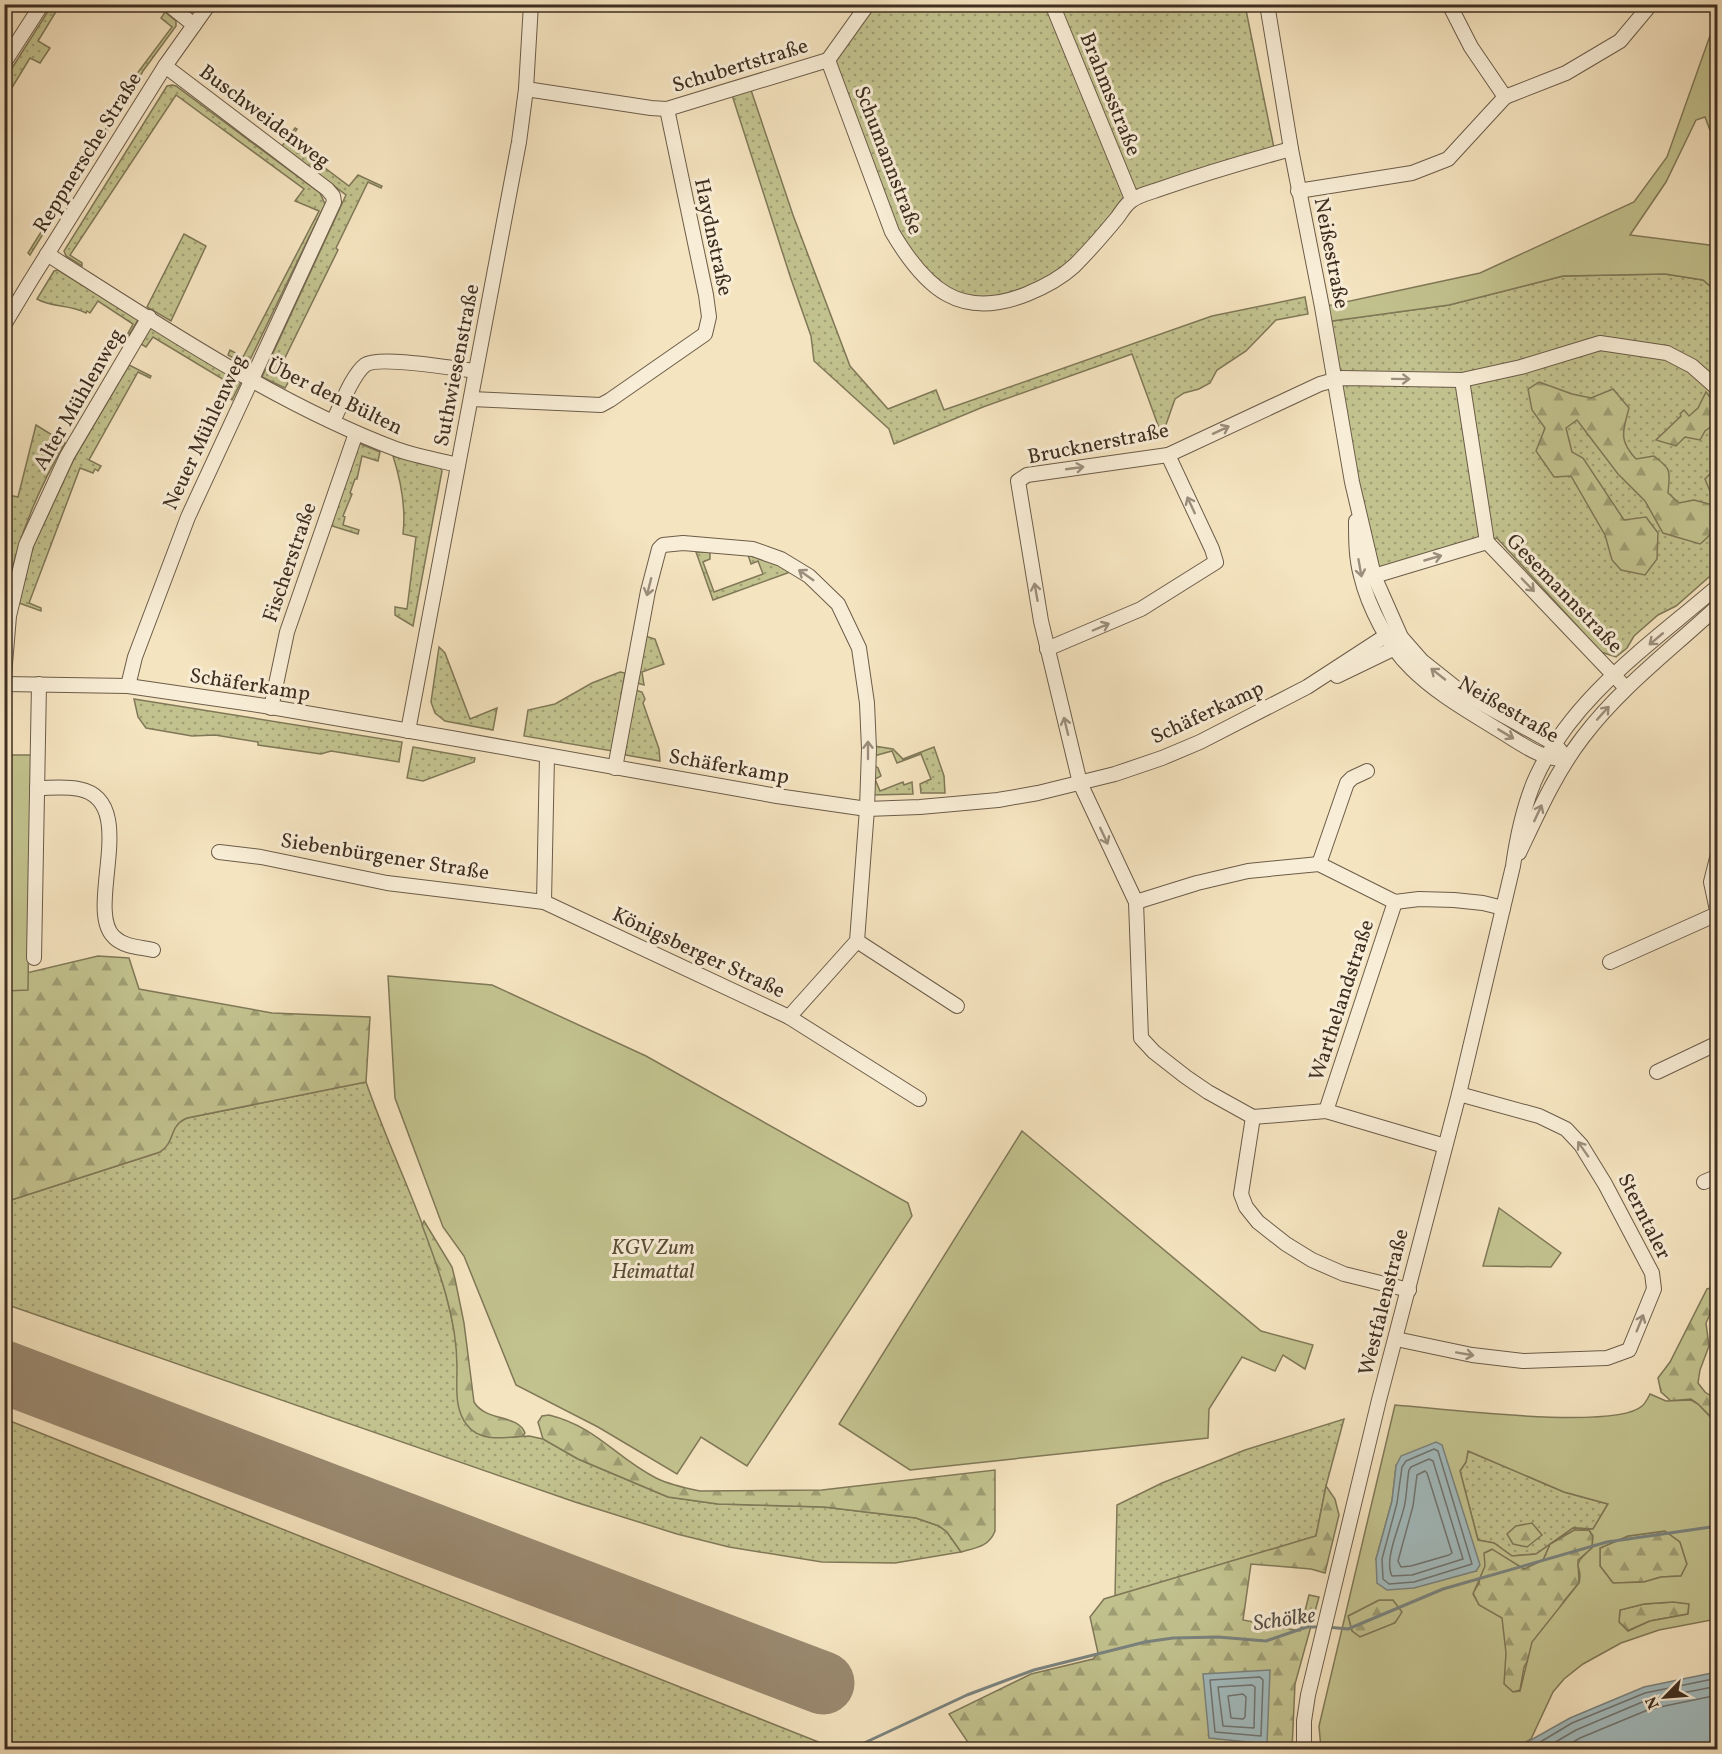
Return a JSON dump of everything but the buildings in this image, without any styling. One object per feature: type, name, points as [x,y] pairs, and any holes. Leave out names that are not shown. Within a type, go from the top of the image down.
[{"type":"street","points":[[4,63],[42,4]]},
{"type":"street","points":[[168,4],[194,25]]},
{"type":"street","name":"Reppnersche Straße","points":[[6,317],[165,66],[209,4]]},
{"type":"street","name":"Suthwiesenstraße","points":[[408,731],[519,142],[526,89],[531,4]]},
{"type":"street","name":"Schubertstraße","points":[[526,89],[667,109],[828,60],[867,4]]},
{"type":"street","name":"Brahmsstraße","points":[[1052,4],[1132,199]]},
{"type":"street","name":"Neißestraße","points":[[1267,4],[1298,191],[1358,510],[1398,642],[1411,669],[1437,690],[1547,758],[1567,759]]},
{"type":"street","points":[[1449,4],[1471,47],[1505,97]]},
{"type":"street","points":[[1298,191],[1412,173],[1448,159],[1505,97],[1566,73],[1620,41],[1652,4]]},
{"type":"street","name":"Schumannstraße","points":[[828,60],[892,232],[915,269],[926,281],[950,296],[978,305],[1008,302],[1044,287],[1072,268],[1132,199]]},
{"type":"street","name":"Buschweidenweg","points":[[165,66],[327,189],[333,196],[334,202]]},
{"type":"street","name":"Haydnstraße","points":[[471,399],[601,405],[705,334],[709,317],[706,295],[667,109]]},
{"type":"street","points":[[1132,199],[1192,177],[1291,148]]},
{"type":"street","name":"Neuer Mühlenweg","points":[[128,686],[135,657],[188,517],[334,202]]},
{"type":"street","name":"Über den Bülten","points":[[47,254],[252,379],[356,433],[399,450],[458,465]]},
{"type":"street","name":"Alter Mühlenweg","points":[[4,676],[9,616],[26,545],[67,456],[149,317]]},
{"type":"street","name":"Brucknerstraße","points":[[1136,902],[1080,783],[1047,649],[1018,481],[1027,475],[1168,455],[1320,384],[1342,378],[1462,380],[1521,367],[1600,343],[1667,353],[1692,366],[1718,389]]},
{"type":"street","points":[[333,421],[356,376],[366,364],[377,361],[395,362],[476,371]]},
{"type":"street","name":"Gesemannstraße","points":[[1462,380],[1487,542],[1626,688]]},
{"type":"street","name":"Fischerstraße","points":[[271,708],[287,632],[356,433]]},
{"type":"street","points":[[1047,649],[1142,609],[1216,562],[1168,455]]},
{"type":"street","name":"Neißestraße","points":[[1358,510],[1356,550],[1361,578],[1387,635]]},
{"type":"street","points":[[1376,575],[1487,542]]},
{"type":"street","points":[[615,768],[648,591],[659,549],[663,545],[683,543],[753,549],[781,559],[809,576],[838,604],[859,648],[867,703],[869,749],[867,808],[857,941],[957,1005]]},
{"type":"street","name":"Westfalenstraße","points":[[1304,1749],[1304,1720],[1308,1695],[1379,1400],[1459,1094],[1513,866],[1518,831],[1535,780],[1555,744],[1574,717],[1614,675],[1718,586]]},
{"type":"street","points":[[1698,603],[1715,615]]},
{"type":"street","name":"Westfalenstraße","points":[[1513,866],[1547,793],[1584,735],[1626,688],[1715,615]]},
{"type":"street","points":[[1387,635],[1398,642]]},
{"type":"street","name":"Schäferkamp","points":[[4,684],[128,686],[408,731],[777,796],[867,808],[920,807],[998,800],[1080,783],[1162,758],[1200,742],[1307,687],[1387,635]]},
{"type":"street","name":"Neißestraße","points":[[1398,642],[1461,692],[1555,744],[1567,759]]},
{"type":"street","name":"Schäferkamp","points":[[1307,687],[1323,683],[1398,642]]},
{"type":"street","points":[[34,958],[35,802],[39,684]]},
{"type":"street","points":[[544,902],[547,756]]},
{"type":"street","points":[[1319,864],[1347,783],[1366,771]]},
{"type":"street","points":[[37,788],[80,789],[97,797],[106,809],[110,830],[105,922],[114,937],[129,946],[153,950]]},
{"type":"street","name":"Siebenbürgener Straße","points":[[219,852],[261,857],[387,883],[544,902]]},
{"type":"street","points":[[1610,962],[1717,915],[1711,882],[1718,854]]},
{"type":"street","points":[[1445,1146],[1326,1111],[1253,1117],[1208,1092],[1154,1053],[1142,1038],[1136,902],[1197,883],[1248,871],[1319,864],[1395,902],[1419,899],[1454,900],[1503,908]]},
{"type":"street","name":"Königsberger Straße","points":[[544,902],[789,1017],[857,941]]},
{"type":"street","name":"Warthelandstraße","points":[[1326,1111],[1395,902]]},
{"type":"street","points":[[789,1017],[919,1099]]},
{"type":"street","points":[[1657,1072],[1718,1042]]},
{"type":"street","name":"Sterntaler","points":[[1396,1339],[1472,1355],[1523,1361],[1607,1358],[1629,1350],[1654,1289],[1652,1273],[1605,1184],[1581,1145],[1566,1129],[1539,1116],[1459,1094]]},
{"type":"street","points":[[1253,1117],[1241,1194],[1246,1207],[1258,1222],[1286,1245],[1312,1260],[1344,1274],[1408,1290]]},
{"type":"street","points":[[1704,1182],[1718,1176]]},
{"type":"green space","points":[[52,5],[60,5],[38,41],[50,48],[40,63],[30,58],[5,99],[5,79]]},
{"type":"green space","points":[[868,5],[1245,5],[1275,153],[1132,199],[1072,268],[1009,304],[950,295],[892,232],[828,60]]},
{"type":"green space","points":[[165,12],[176,21],[176,26],[143,71],[30,255],[28,253],[138,77],[136,75],[172,27],[161,18]]},
{"type":"green space","points":[[1717,16],[1717,81],[1712,98],[1717,111],[1717,149],[1705,117],[1696,120],[1666,182],[1630,235],[1717,246],[1717,292],[1703,280],[1665,274],[1563,276],[1449,305],[1325,322],[1322,307],[1480,273],[1634,202],[1667,157]]},
{"type":"green space","points":[[172,85],[320,193],[325,204],[247,366],[228,355],[230,350],[243,357],[319,211],[295,201],[304,189],[176,95],[70,255],[82,263],[82,266],[66,256],[64,251],[167,86]]},
{"type":"green space","points":[[751,90],[793,215],[850,366],[888,409],[936,390],[944,410],[1212,316],[1305,297],[1308,314],[1276,320],[1246,351],[1217,370],[1210,383],[1175,399],[1162,436],[1132,354],[983,407],[894,444],[889,429],[814,361],[811,336],[732,95]]},
{"type":"green space","points":[[295,128],[297,129],[289,141],[349,186],[358,175],[382,186],[381,188],[368,182],[336,248],[338,250],[277,374],[289,381],[285,388],[262,377],[346,195],[282,146]]},
{"type":"green space","points":[[184,234],[206,246],[171,321],[147,307]]},
{"type":"green space","points":[[58,270],[138,320],[128,337],[133,324],[98,301],[90,313],[87,311],[86,313],[37,299],[54,271]]},
{"type":"green space","points":[[1665,274],[1703,280],[1717,292],[1717,570],[1676,606],[1658,615],[1634,636],[1627,648],[1616,657],[1601,652],[1497,538],[1374,576],[1325,322],[1449,305],[1563,276]]},
{"type":"green space","points":[[151,327],[241,382],[232,400],[225,395],[231,384],[153,337],[146,347],[141,344]]},
{"type":"green space","points":[[129,365],[151,376],[150,378],[138,372],[89,460],[101,466],[98,471],[95,469],[93,473],[80,468],[29,603],[41,608],[41,611],[19,603],[33,547],[74,459]]},
{"type":"green space","points":[[1539,382],[1591,398],[1613,389],[1629,408],[1624,441],[1630,452],[1636,459],[1654,456],[1664,464],[1669,471],[1668,493],[1679,503],[1694,500],[1717,506],[1717,524],[1714,531],[1700,544],[1663,533],[1645,501],[1618,474],[1577,420],[1566,428],[1572,452],[1583,458],[1624,520],[1646,517],[1658,533],[1657,559],[1645,575],[1621,570],[1612,560],[1605,535],[1571,476],[1554,477],[1536,451],[1545,428],[1532,410],[1528,389]]},
{"type":"green space","points":[[1706,392],[1717,406],[1717,429],[1712,426],[1705,431],[1700,440],[1685,437],[1676,446],[1656,440],[1681,416],[1684,410],[1689,416],[1698,408]]},
{"type":"green space","points":[[36,425],[65,443],[45,481],[20,541],[5,603],[4,514],[8,495],[18,497]]},
{"type":"green space","points":[[356,442],[380,452],[378,461],[362,456],[357,479],[355,479],[343,516],[345,517],[343,525],[359,530],[358,534],[329,525]]},
{"type":"green space","points":[[393,456],[440,467],[442,471],[413,626],[395,615],[395,607],[407,609],[416,537],[403,534],[402,495]]},
{"type":"green space","points":[[1717,467],[1717,497],[1712,496],[1705,479]]},
{"type":"green space","points":[[696,552],[710,552],[710,559],[703,562],[714,592],[763,574],[758,561],[751,564],[748,555],[778,565],[790,572],[713,600]]},
{"type":"green space","points":[[645,636],[655,639],[664,664],[642,672],[644,685],[637,683]]},
{"type":"green space","points":[[439,647],[445,653],[470,719],[497,708],[493,730],[445,721],[435,713],[431,702]]},
{"type":"green space","points":[[620,672],[625,673],[612,751],[524,736],[528,710],[555,704],[592,683]]},
{"type":"green space","points":[[635,690],[642,692],[645,699],[643,703],[659,749],[660,761],[626,755],[624,752]]},
{"type":"green space","points":[[134,699],[402,742],[399,762],[331,751],[321,754],[258,745],[258,742],[215,735],[192,736],[146,728],[138,717]]},
{"type":"green space","points":[[874,746],[893,749],[903,759],[934,747],[944,776],[945,793],[921,793],[920,784],[931,779],[921,754],[897,763],[892,751],[874,756]]},
{"type":"green space","points":[[413,747],[475,758],[474,762],[423,781],[407,778]]},
{"type":"green space","points":[[4,755],[31,755],[28,990],[5,991]]},
{"type":"green space","points":[[874,765],[881,776],[875,779],[880,791],[903,782],[904,785],[912,782],[913,794],[873,795]]},
{"type":"green space","points":[[98,956],[129,958],[139,989],[272,1013],[370,1017],[366,1082],[187,1118],[177,1125],[168,1144],[160,1152],[5,1202],[5,978]]},
{"type":"green space","name":"KGV Zum Heimattal","points":[[388,976],[492,985],[646,1056],[908,1203],[912,1216],[747,1466],[701,1437],[677,1474],[598,1427],[516,1385],[464,1256],[443,1227],[395,1098]]},
{"type":"green space","points":[[366,1082],[427,1238],[448,1301],[456,1342],[458,1403],[513,1437],[529,1436],[543,1439],[578,1459],[668,1497],[718,1504],[824,1507],[916,1518],[939,1526],[947,1532],[961,1552],[895,1563],[822,1562],[729,1547],[677,1534],[575,1502],[5,1304],[5,1202],[160,1152],[170,1140],[176,1124],[187,1118]]},
{"type":"green space","points":[[1022,1131],[1261,1331],[1313,1345],[1305,1369],[1283,1355],[1275,1371],[1242,1357],[1209,1409],[1208,1438],[910,1470],[839,1424]]},
{"type":"green space","points":[[1499,1208],[1561,1253],[1551,1267],[1483,1266]]},
{"type":"green space","points":[[424,1221],[452,1267],[464,1323],[474,1402],[486,1413],[516,1423],[525,1433],[523,1436],[493,1438],[485,1436],[472,1430],[463,1419],[457,1397],[454,1330],[441,1277],[422,1225]]},
{"type":"green space","points":[[1714,1287],[1717,1290],[1716,1301],[1706,1323],[1709,1346],[1698,1383],[1705,1392],[1717,1400],[1717,1423],[1691,1399],[1671,1401],[1661,1392],[1658,1378],[1670,1362],[1707,1289]]},
{"type":"green space","points":[[1650,1394],[1666,1401],[1691,1400],[1698,1404],[1717,1424],[1717,1619],[1659,1630],[1621,1643],[1583,1664],[1564,1679],[1553,1692],[1531,1739],[1514,1749],[1321,1749],[1319,1726],[1395,1405],[1524,1416],[1598,1417],[1625,1413],[1642,1406]],"holes":[[[1468,1451],[1564,1492],[1608,1504],[1593,1529],[1573,1528],[1551,1543],[1574,1530],[1589,1530],[1593,1536],[1592,1548],[1578,1563],[1579,1583],[1532,1642],[1520,1691],[1513,1692],[1504,1684],[1506,1653],[1502,1618],[1479,1605],[1473,1594],[1485,1566],[1484,1553],[1492,1549],[1524,1569],[1543,1560],[1550,1544],[1536,1554],[1512,1556],[1494,1543],[1478,1540],[1460,1471],[1466,1462]],[[1396,1466],[1476,1571],[1376,1559],[1392,1501]],[[1665,1531],[1680,1542],[1687,1564],[1681,1576],[1661,1577],[1644,1582],[1613,1583],[1600,1566],[1600,1548],[1628,1536]],[[1379,1600],[1393,1600],[1402,1612],[1395,1623],[1360,1637],[1352,1631],[1348,1616]],[[1673,1602],[1689,1604],[1688,1614],[1650,1621],[1628,1631],[1619,1622],[1620,1610],[1644,1604]]]},
{"type":"green space","points":[[549,1415],[580,1427],[656,1478],[700,1491],[822,1490],[995,1470],[995,1531],[985,1544],[961,1552],[947,1532],[939,1526],[916,1518],[824,1507],[718,1504],[668,1497],[578,1459],[543,1439],[538,1422],[542,1416]]},
{"type":"green space","points":[[5,1419],[821,1743],[849,1749],[5,1749]]},
{"type":"green space","points":[[1344,1419],[1326,1486],[1316,1536],[1115,1596],[1117,1505],[1162,1483],[1245,1450]]},
{"type":"green space","points":[[1468,1451],[1564,1492],[1608,1504],[1593,1529],[1573,1528],[1536,1554],[1512,1556],[1494,1543],[1478,1540],[1460,1471],[1466,1462]]},
{"type":"green space","points":[[1326,1486],[1335,1499],[1339,1515],[1325,1573],[1311,1569],[1251,1564],[1243,1620],[1300,1631],[1309,1595],[1319,1597],[1295,1684],[1292,1749],[981,1749],[969,1744],[949,1714],[1031,1674],[1093,1659],[1098,1653],[1090,1617],[1104,1599],[1316,1536]]},
{"type":"green space","points":[[1532,1523],[1542,1535],[1527,1547],[1513,1544],[1507,1534],[1516,1526]]},
{"type":"green space","points":[[1574,1530],[1589,1530],[1593,1536],[1592,1548],[1578,1560],[1579,1583],[1564,1601],[1524,1667],[1520,1690],[1513,1692],[1504,1684],[1485,1609],[1479,1605],[1473,1593],[1479,1583],[1484,1553],[1493,1549],[1524,1569],[1543,1560],[1550,1544]]},
{"type":"green space","points":[[1665,1531],[1680,1542],[1687,1564],[1681,1576],[1661,1577],[1644,1582],[1613,1583],[1600,1566],[1600,1548],[1628,1536]]},
{"type":"green space","points":[[1379,1600],[1393,1600],[1403,1612],[1395,1623],[1360,1637],[1352,1631],[1348,1616]]},
{"type":"green space","points":[[1689,1603],[1688,1614],[1650,1621],[1627,1631],[1619,1622],[1620,1610],[1644,1604]]},
{"type":"water","points":[[1436,1442],[1442,1445],[1480,1565],[1476,1571],[1414,1588],[1387,1590],[1377,1583],[1376,1559],[1392,1501],[1396,1466],[1401,1456]]},
{"type":"water","points":[[1270,1670],[1267,1744],[1209,1738],[1203,1674]]},
{"type":"water","points":[[1717,1672],[1717,1749],[1515,1749],[1570,1718],[1644,1687]]},
{"type":"waterway","name":"Schölke","points":[[1327,1627],[1348,1629],[1443,1589],[1607,1542],[1718,1526]]},
{"type":"waterway","name":"Schölke","points":[[823,1750],[862,1744],[967,1695],[1034,1670],[1145,1642],[1173,1638],[1218,1637],[1266,1641],[1307,1627],[1321,1627]]},
{"type":"runway","points":[[4,1372],[823,1683]]}]
